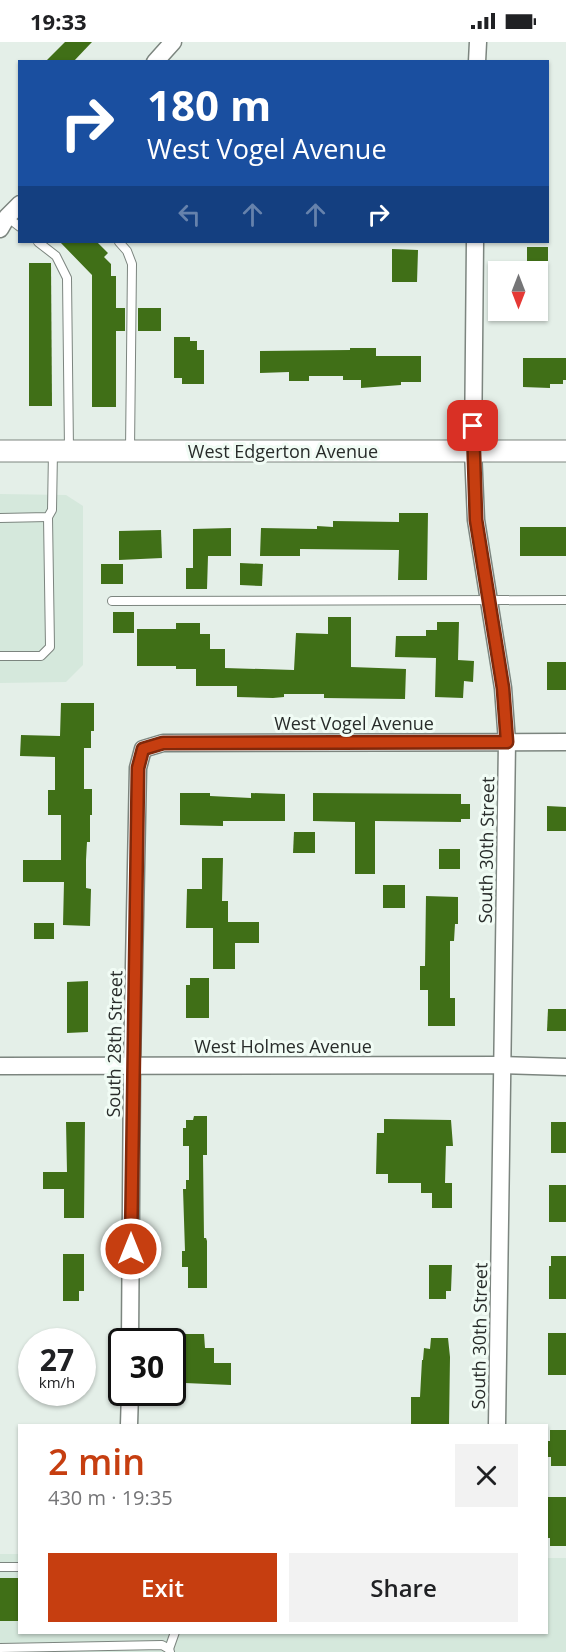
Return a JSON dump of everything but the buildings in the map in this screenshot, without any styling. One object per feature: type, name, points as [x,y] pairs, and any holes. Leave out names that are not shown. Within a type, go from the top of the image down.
[{"type":"street","points":[[157,60],[173,42]]},
{"type":"street","points":[[477,60],[478,42]]},
{"type":"street","points":[[9,224],[18,208]]},
{"type":"street","name":"South 30th Street","points":[[476,243],[473,451],[476,520],[503,688],[507,742],[497,1424]]},
{"type":"street","name":"West Edgerton Avenue","points":[[0,451],[566,451]]},
{"type":"street","name":"West Vogel Avenue","points":[[143,749],[163,743],[566,742]]},
{"type":"street","name":"South 28th Street","points":[[130,1328],[132,1065],[138,768],[143,749]]},
{"type":"street","name":"West Holmes Avenue","points":[[0,1066],[502,1065],[566,1067]]},
{"type":"street","points":[[129,1424],[130,1406]]},
{"type":"lane","points":[[0,656],[41,656],[50,647],[48,516],[52,510],[61,450],[67,278],[56,256],[39,243]]},
{"type":"lane","points":[[120,243],[127,251],[132,264],[130,451]]},
{"type":"lane","points":[[0,518],[48,516]]},
{"type":"lane","points":[[112,601],[566,600]]},
{"type":"lane","points":[[0,1567],[18,1567]]},
{"type":"lane","points":[[0,1648],[162,1646],[169,1650],[174,1634]]},
{"type":"shaded area","points":[[0,494],[66,495],[83,506],[83,665],[66,682],[0,683]]},
{"type":"shaded area","points":[[0,1554],[18,1554],[18,1634],[548,1634],[548,1558],[566,1558],[566,1652],[0,1652]]},
{"type":"route","points":[[131,1249],[138,768],[143,749],[163,743],[507,742],[503,688],[476,520],[473,426]]}]
